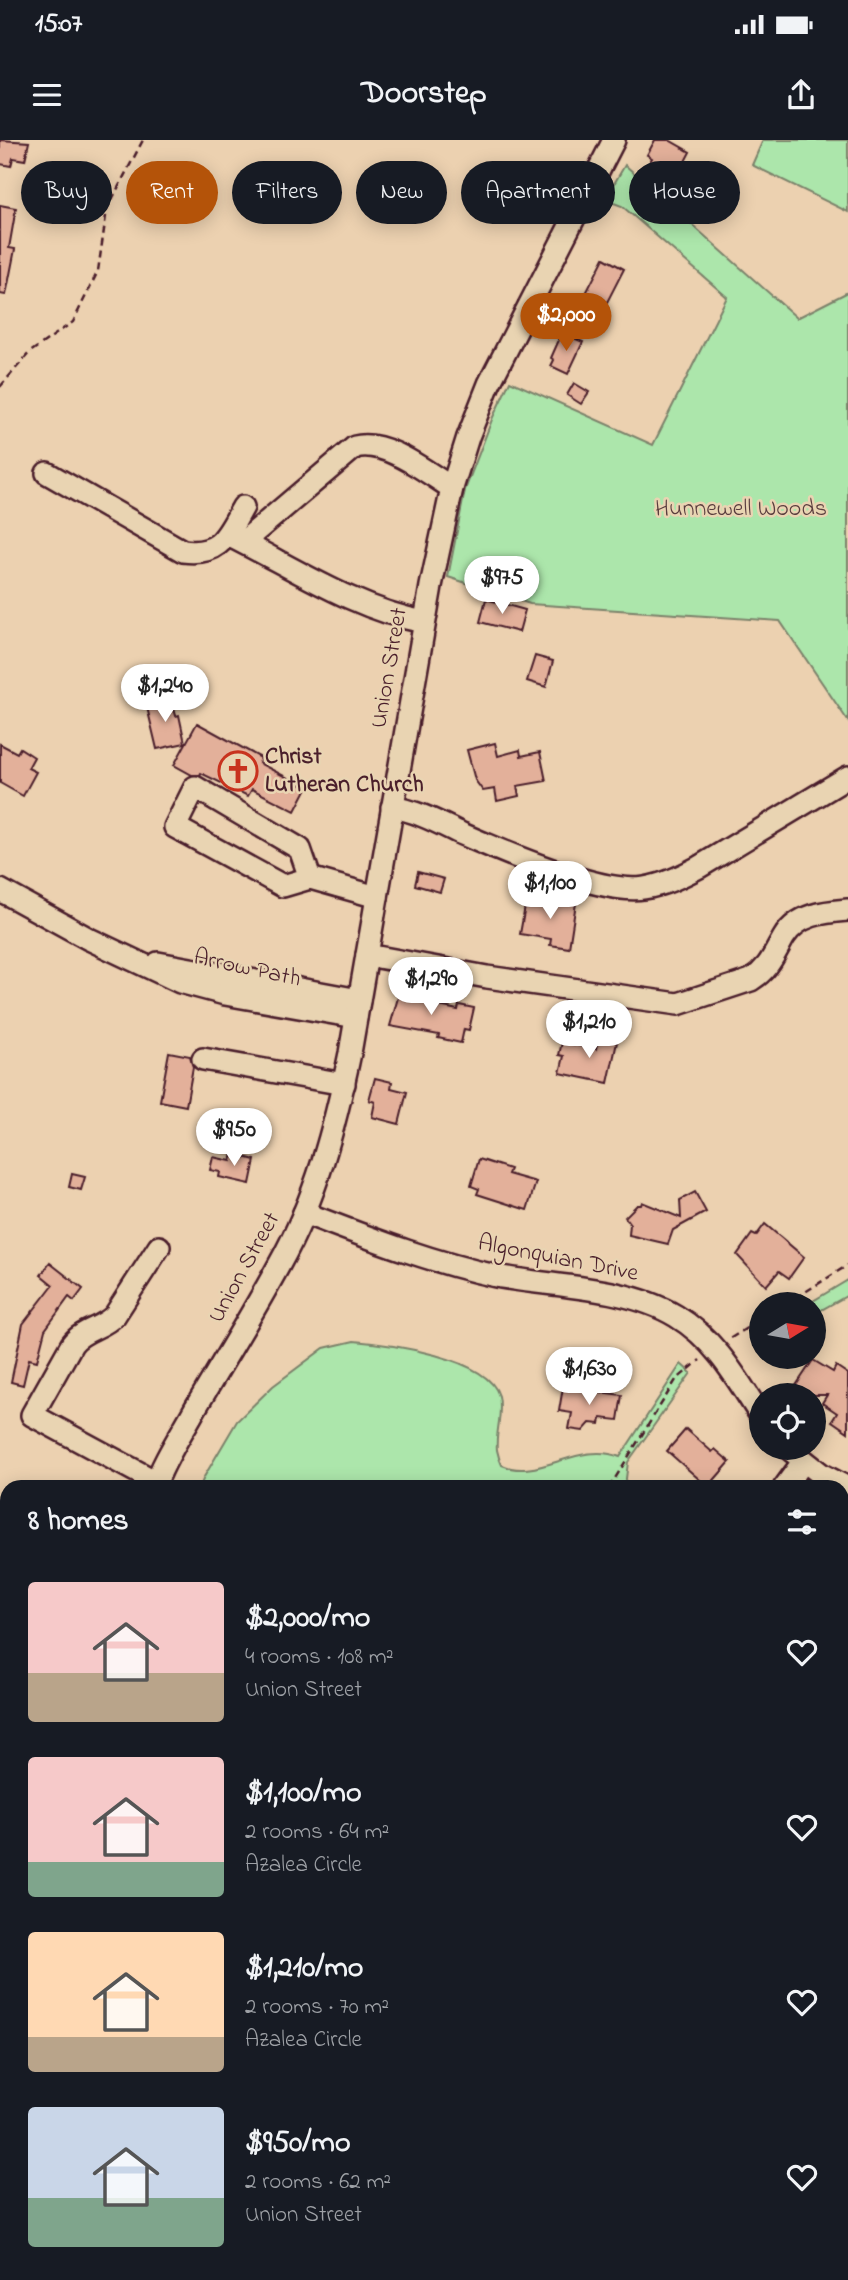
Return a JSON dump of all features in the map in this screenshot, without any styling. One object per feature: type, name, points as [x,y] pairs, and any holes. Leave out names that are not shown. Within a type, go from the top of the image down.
[{"type":"street","name":"Union Street","points":[[158,1480],[180,1436],[280,1264],[304,1213],[330,1139],[344,1084],[424,622],[452,488],[489,384],[614,140]]},
{"type":"street","points":[[47,473],[183,551],[197,553],[211,550],[235,538],[355,447],[365,444],[387,449],[452,488]]},
{"type":"street","points":[[235,538],[243,506]]},
{"type":"street","points":[[235,538],[364,604],[398,617],[424,622]]},
{"type":"street","points":[[392,807],[417,813],[497,850],[582,879],[625,889],[643,888],[680,877],[699,867],[848,777]]},
{"type":"street","points":[[310,878],[300,849],[195,787],[175,827],[283,887],[310,878],[377,897]]},
{"type":"street","name":"Arrow Path","points":[[0,890],[89,939],[132,959],[357,1009]]},
{"type":"street","points":[[367,955],[678,1004],[751,980],[762,973],[770,963],[793,926],[816,914],[848,910]]},
{"type":"street","points":[[203,1059],[344,1084]]},
{"type":"street","name":"Algonquian Drive","points":[[304,1213],[416,1254],[466,1269],[544,1285],[625,1295],[658,1306],[689,1324],[715,1348],[749,1398]]},
{"type":"street","points":[[146,1480],[33,1415],[78,1336],[108,1323],[159,1247]]},
{"type":"street","points":[[790,1480],[803,1462],[833,1480]]},
{"type":"path","points":[[0,387],[30,352],[73,322],[98,271],[107,209],[143,140]]},
{"type":"path","points":[[805,1292],[848,1265]]},
{"type":"path","points":[[613,1480],[676,1380],[715,1348],[749,1327]]},
{"type":"green space","points":[[763,140],[848,140],[848,212],[752,165]]},
{"type":"green space","name":"Hunnewell Woods","points":[[625,165],[629,169],[629,212],[615,203],[615,182]]},
{"type":"green space","name":"Hunnewell Woods","points":[[643,224],[691,224],[797,318],[848,292],[848,721],[780,621],[530,604],[448,577],[465,490],[510,381],[653,445],[727,297]]},
{"type":"green space","points":[[848,1280],[848,1295],[826,1307],[826,1293]]},
{"type":"green space","points":[[354,1341],[389,1345],[435,1355],[476,1371],[491,1383],[499,1396],[498,1456],[502,1465],[516,1469],[530,1469],[589,1453],[620,1457],[681,1364],[691,1373],[628,1462],[626,1480],[203,1480],[237,1421],[273,1386],[324,1348]]},
{"type":"building","points":[[0,140],[29,142],[25,160],[13,158],[11,166],[0,164]]},
{"type":"building","points":[[655,140],[669,140],[690,152],[685,161],[650,161],[652,158],[647,155]]},
{"type":"building","points":[[0,205],[16,208],[9,248],[15,249],[6,295],[0,294]]},
{"type":"building","points":[[604,258],[624,269],[603,310],[583,299]]},
{"type":"building","points":[[562,333],[583,342],[568,374],[551,366],[554,360],[551,358]]},
{"type":"building","points":[[574,383],[589,392],[581,404],[567,395]]},
{"type":"building","points":[[486,599],[525,610],[519,632],[480,622]]},
{"type":"building","points":[[535,656],[553,661],[546,687],[527,681]]},
{"type":"building","points":[[171,697],[176,716],[179,715],[185,743],[157,749],[146,703]]},
{"type":"building","points":[[197,723],[261,758],[259,763],[307,788],[295,811],[252,789],[248,796],[201,773],[192,775],[174,765]]},
{"type":"building","points":[[495,743],[498,756],[520,750],[521,756],[540,752],[546,781],[517,786],[519,796],[497,801],[495,789],[483,791],[475,780],[467,750]]},
{"type":"building","points":[[0,744],[17,753],[20,748],[34,757],[28,768],[36,772],[23,796],[0,783]]},
{"type":"building","points":[[418,872],[444,879],[440,892],[415,885]]},
{"type":"building","points":[[548,897],[576,903],[569,948],[550,945],[551,939],[520,934],[526,901],[542,904],[543,899],[547,900]]},
{"type":"building","points":[[401,987],[419,992],[416,1001],[458,1010],[459,1005],[474,1008],[469,1030],[464,1029],[461,1043],[438,1038],[439,1035],[390,1026]]},
{"type":"building","points":[[598,1038],[617,1042],[608,1083],[560,1073],[564,1056],[559,1055],[562,1042],[596,1049]]},
{"type":"building","points":[[169,1052],[190,1056],[193,1067],[186,1106],[160,1101]]},
{"type":"building","points":[[375,1078],[392,1082],[391,1088],[407,1092],[399,1124],[372,1117],[375,1102],[369,1100]]},
{"type":"building","points":[[233,1154],[255,1160],[250,1184],[219,1177],[220,1172],[210,1170],[213,1157],[231,1161]]},
{"type":"building","points":[[479,1159],[510,1169],[508,1174],[536,1182],[527,1210],[477,1194],[479,1189],[471,1186]]},
{"type":"building","points":[[72,1174],[85,1177],[81,1190],[69,1187]]},
{"type":"building","points":[[695,1192],[706,1212],[673,1230],[668,1244],[629,1235],[630,1224],[625,1217],[637,1205],[642,1202],[681,1218],[680,1200]]},
{"type":"building","points":[[765,1224],[804,1257],[789,1278],[779,1271],[766,1286],[737,1255],[752,1234],[756,1236]]},
{"type":"building","points":[[50,1263],[83,1289],[74,1301],[69,1297],[45,1330],[37,1361],[29,1359],[23,1385],[11,1382],[23,1324],[53,1285],[41,1275]]},
{"type":"building","points":[[836,1366],[848,1374],[848,1432],[832,1421],[837,1413],[826,1406],[826,1383],[798,1383],[807,1369],[826,1368],[833,1372]]},
{"type":"building","points":[[563,1387],[622,1395],[618,1420],[601,1418],[600,1424],[590,1423],[583,1431],[569,1429],[572,1413],[559,1411]]},
{"type":"building","points":[[686,1429],[712,1452],[715,1449],[730,1462],[714,1480],[700,1480],[667,1451]]},
{"type":"place","name":"Christ Lutheran Church","points":[[238,771]]}]
